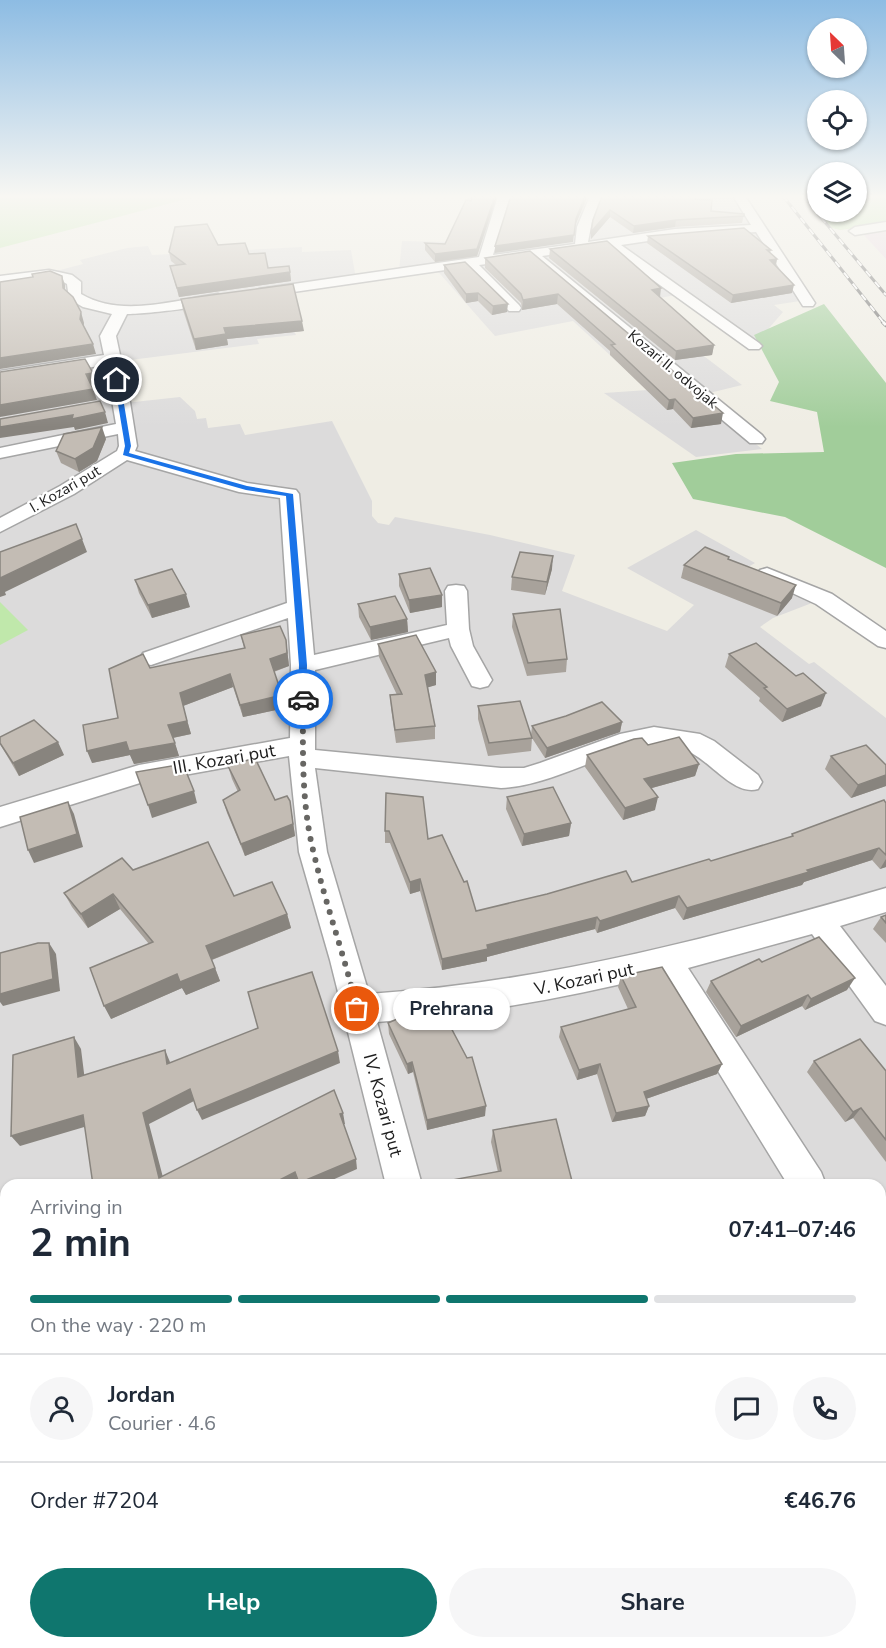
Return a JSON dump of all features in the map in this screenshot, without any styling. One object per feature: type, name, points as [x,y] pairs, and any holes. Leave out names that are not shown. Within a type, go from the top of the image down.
[{"type":"street","points":[[0,280],[46,275],[63,276],[74,282],[75,296],[81,302],[122,311],[404,273]]},
{"type":"street","points":[[485,273],[514,309]]},
{"type":"street","name":"Kozari II. odvojak","points":[[556,273],[756,439]]},
{"type":"street","points":[[652,273],[754,346]]},
{"type":"street","points":[[788,273],[808,303]]},
{"type":"street","points":[[122,311],[113,323],[108,336],[116,403],[125,428],[128,446],[125,454],[246,488],[289,494],[303,665],[302,751]]},
{"type":"street","points":[[0,376],[112,359]]},
{"type":"street","points":[[0,453],[125,428]]},
{"type":"street","name":"I. Kozari put","points":[[1,525],[67,490],[125,454]]},
{"type":"street","points":[[767,574],[824,599],[886,641]]},
{"type":"street","points":[[456,591],[458,629],[462,646],[480,680]]},
{"type":"street","points":[[151,658],[298,607]]},
{"type":"street","points":[[303,665],[458,629]]},
{"type":"street","name":"III. Kozari put","points":[[0,817],[139,774],[302,751],[501,778],[524,777],[546,771],[629,740],[654,736],[691,740],[705,747],[749,782]]},
{"type":"street","name":"IV. Kozari put","points":[[302,751],[313,852],[345,960],[400,1179]]},
{"type":"street","name":"V. Kozari put","points":[[357,1009],[511,994],[667,961],[886,900]]},
{"type":"street","points":[[819,920],[886,1011]]},
{"type":"street","points":[[667,961],[804,1179]]},
{"type":"shaded area","points":[[49,273],[355,273],[356,279],[275,290],[296,335],[257,339],[259,344],[106,363],[116,404],[180,397],[195,411],[197,419],[206,418],[208,428],[240,424],[245,435],[332,421],[372,501],[372,516],[378,523],[389,525],[395,517],[490,535],[575,555],[562,591],[667,631],[694,605],[627,568],[696,530],[755,563],[739,572],[817,601],[773,618],[760,627],[809,664],[814,662],[886,718],[886,1179],[0,1179],[0,281]]},
{"type":"shaded area","points":[[439,273],[782,273],[800,301],[774,305],[783,312],[758,341],[686,293],[634,303],[742,385],[697,396],[762,449],[696,457],[604,393],[648,390],[573,321],[495,336]]},
{"type":"green space","points":[[824,304],[886,383],[886,568],[785,517],[693,499],[672,463],[736,454],[824,452],[817,412],[770,401],[779,382],[754,335]]},
{"type":"green space","points":[[0,602],[28,630],[0,645]]},
{"type":"building","points":[[55,273],[62,276],[63,288],[73,297],[81,312],[80,319],[93,344],[0,358],[0,282],[33,277],[32,274]]},
{"type":"building","points":[[172,273],[284,273],[177,288]]},
{"type":"building","points":[[450,273],[476,273],[508,304],[493,306],[478,293],[466,294]]},
{"type":"building","points":[[500,273],[556,273],[723,413],[693,418],[675,399],[669,400],[611,345],[615,344],[558,294],[523,300],[521,294]]},
{"type":"building","points":[[580,273],[644,273],[661,288],[652,290],[714,345],[676,351]]},
{"type":"building","points":[[701,273],[782,273],[794,285],[733,295]]},
{"type":"building","points":[[293,284],[302,321],[224,328],[226,334],[194,339],[181,299]]},
{"type":"building","points":[[85,359],[93,373],[86,374],[93,389],[0,405],[0,372]]},
{"type":"building","points":[[100,401],[105,412],[72,419],[73,415],[0,427],[0,419]]},
{"type":"building","points":[[102,427],[93,448],[75,459],[56,451],[64,434]]},
{"type":"building","points":[[76,524],[82,539],[0,578],[0,552]]},
{"type":"building","points":[[705,547],[729,557],[728,559],[796,585],[781,603],[684,565]]},
{"type":"building","points":[[520,552],[553,556],[547,582],[512,577]]},
{"type":"building","points":[[430,568],[442,595],[409,600],[399,574]]},
{"type":"building","points":[[172,569],[186,594],[148,605],[135,580]]},
{"type":"building","points":[[395,596],[407,619],[370,627],[358,604]]},
{"type":"building","points":[[560,609],[567,659],[528,663],[513,614]]},
{"type":"building","points":[[280,626],[286,640],[287,653],[270,659],[282,695],[240,705],[230,674],[180,693],[187,721],[168,725],[175,743],[129,751],[126,742],[87,751],[83,725],[118,718],[109,669],[143,654],[150,668],[245,648],[241,635]]},
{"type":"building","points":[[416,635],[436,672],[425,675],[435,726],[395,730],[390,695],[402,694],[378,644]]},
{"type":"building","points":[[756,643],[796,676],[803,673],[826,693],[787,709],[764,688],[767,687],[729,654]]},
{"type":"building","points":[[520,701],[532,738],[489,743],[478,706]]},
{"type":"building","points":[[602,702],[622,722],[547,748],[532,726],[566,716]]},
{"type":"building","points":[[34,720],[58,742],[13,763],[0,743],[0,737]]},
{"type":"building","points":[[679,737],[699,764],[644,779],[658,797],[625,808],[587,755],[634,739],[642,738],[648,745]]},
{"type":"building","points":[[866,745],[886,765],[886,775],[858,785],[831,756]]},
{"type":"building","points":[[255,758],[275,800],[287,796],[290,801],[293,824],[241,844],[223,800],[240,790],[228,766]]},
{"type":"building","points":[[183,764],[194,791],[148,805],[136,772]]},
{"type":"building","points":[[553,787],[571,823],[524,834],[507,797]]},
{"type":"building","points":[[386,793],[423,797],[428,839],[442,835],[464,882],[467,881],[476,911],[547,894],[626,871],[632,882],[709,859],[711,861],[793,836],[792,834],[884,800],[886,803],[886,855],[879,848],[807,870],[809,872],[687,908],[679,896],[600,921],[597,917],[487,945],[488,949],[442,959],[420,879],[410,882],[389,831],[385,831]]},
{"type":"building","points":[[68,802],[77,834],[28,850],[20,817]]},
{"type":"building","points":[[208,842],[234,896],[272,882],[287,914],[206,946],[215,968],[180,982],[177,974],[104,1006],[90,968],[153,942],[113,894],[81,914],[64,893],[122,858],[133,870]]},
{"type":"building","points":[[819,937],[855,978],[811,999],[808,995],[741,1026],[711,981],[759,959],[762,962]]},
{"type":"building","points":[[38,943],[49,943],[53,979],[0,994],[0,953]]},
{"type":"building","points":[[662,967],[722,1064],[644,1092],[649,1106],[616,1113],[600,1064],[579,1070],[561,1027],[636,1007],[621,976]]},
{"type":"building","points":[[312,972],[338,1051],[197,1110],[190,1089],[143,1113],[159,1178],[334,1090],[356,1159],[308,1179],[298,1179],[295,1172],[282,1179],[92,1179],[83,1115],[11,1136],[13,1055],[74,1037],[78,1077],[165,1050],[167,1064],[258,1028],[248,992]]},
{"type":"building","points":[[440,1007],[467,1058],[472,1057],[486,1106],[427,1120],[412,1062],[407,1064],[388,1023],[420,1009]]},
{"type":"building","points":[[860,1039],[886,1071],[886,1140],[861,1108],[853,1112],[814,1061]]},
{"type":"building","points":[[556,1119],[571,1179],[457,1179],[501,1171],[493,1130]]},
{"type":"railway","points":[[844,273],[884,323]]},
{"type":"railway","points":[[867,273],[886,295]]},
{"type":"way so far","points":[[303,699],[302,768],[313,852],[357,1009]]},
{"type":"place","name":"Prehrana","points":[[357,1009]]},
{"type":"route","points":[[117,380],[128,446],[125,454],[246,488],[289,494],[303,665],[303,699]]}]
